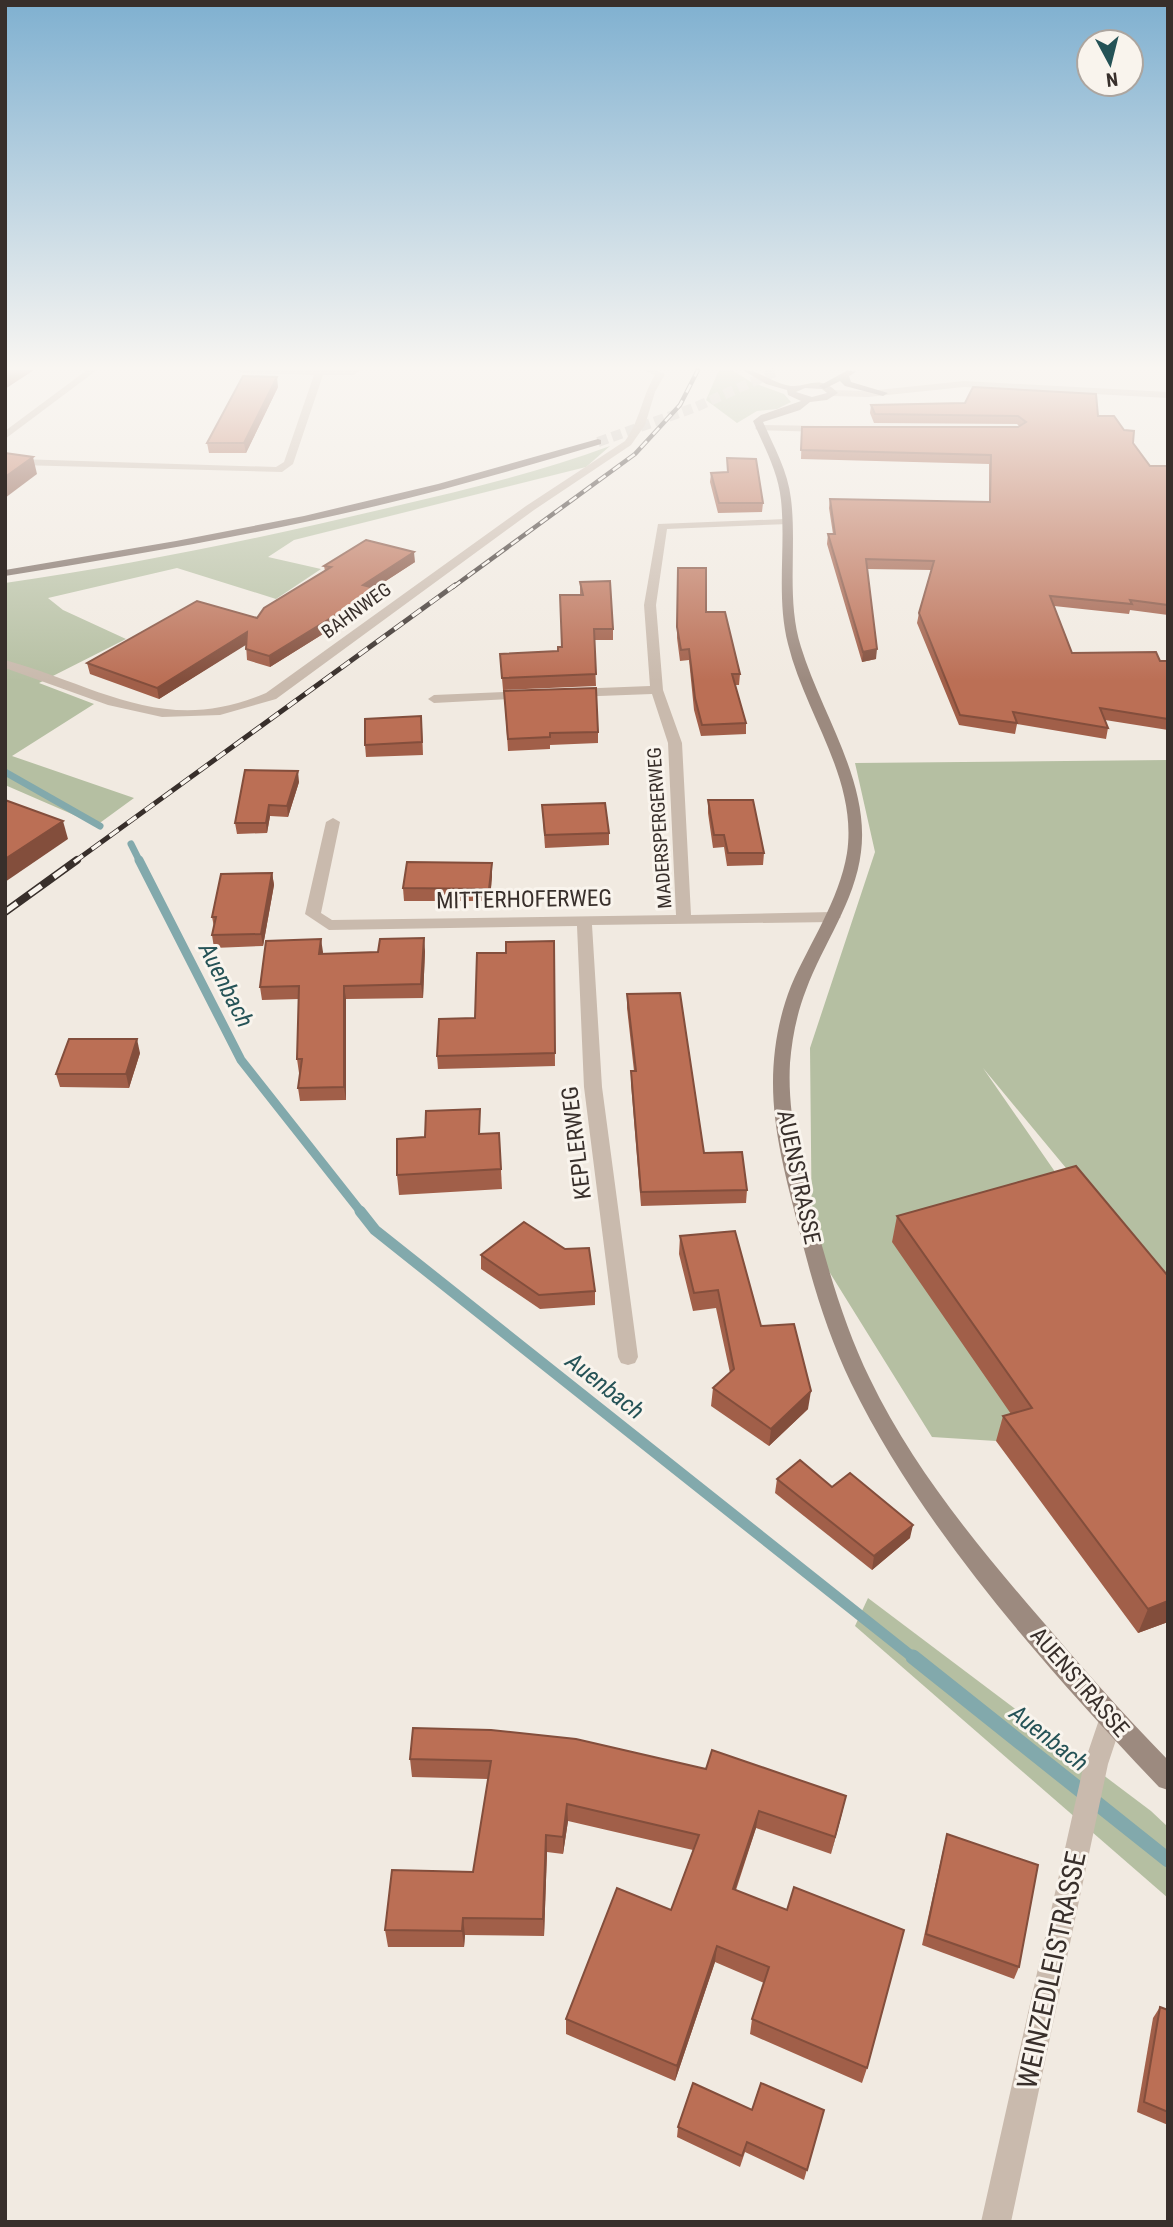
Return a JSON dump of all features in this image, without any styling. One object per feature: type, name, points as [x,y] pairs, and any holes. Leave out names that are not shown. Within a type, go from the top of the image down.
[{"type":"main road","points":[[5,573],[167,547],[346,510],[491,474]]},
{"type":"street","name":"BAHNWEG","points":[[5,664],[130,708],[155,712],[213,712],[254,705],[271,696],[530,508],[581,474]]},
{"type":"street","name":"AUENSTRASSE","points":[[780,474],[786,498],[789,623],[794,645],[850,788],[855,816],[853,861],[832,917],[799,985],[782,1063],[783,1112],[793,1173],[833,1314],[862,1383],[903,1457],[945,1520],[991,1580],[1111,1719],[1167,1775]]},
{"type":"street","name":"MADERSPERGERWEG","points":[[684,919],[675,743],[657,690],[650,605],[662,526],[785,522]]},
{"type":"street","points":[[434,699],[657,690]]},
{"type":"street","name":"MITTERHOFERWEG","points":[[333,822],[313,914],[329,925],[832,917]]},
{"type":"street","name":"KEPLERWEG","points":[[584,921],[593,1087],[628,1357]]},
{"type":"street","name":"WEINZEDLEISTRASSE","points":[[996,2222],[1096,1764],[1111,1719]]},
{"type":"green space","points":[[522,474],[558,474],[294,540],[268,557],[321,569],[276,599],[177,568],[48,598],[63,610],[126,639],[39,683],[94,704],[12,756],[134,798],[97,825],[5,785],[5,583],[202,549],[423,500]]},
{"type":"green space","points":[[1168,760],[1168,1291],[983,1068],[1069,1192],[1025,1434],[996,1441],[932,1437],[812,1244],[810,1048],[875,852],[855,763]]},
{"type":"green space","points":[[868,1598],[1151,1811],[1168,1827],[1168,1898],[855,1626]]},
{"type":"building","points":[[711,474],[758,474],[763,503],[719,503]]},
{"type":"building","points":[[991,474],[1168,474],[1168,605],[1050,596],[1072,653],[1156,652],[1160,661],[1168,661],[1168,719],[1100,708],[1108,728],[1013,712],[1017,723],[960,715],[919,613],[934,561],[866,559],[877,649],[863,652],[828,534],[835,534],[830,499],[990,502]]},
{"type":"building","points":[[366,540],[414,552],[363,585],[378,589],[269,656],[246,649],[247,632],[157,688],[87,663],[197,601],[257,618],[264,608],[331,567],[324,566]]},
{"type":"building","points":[[678,568],[706,568],[706,612],[725,612],[740,674],[732,674],[746,723],[702,725],[695,698],[689,649],[681,650],[677,627]]},
{"type":"building","points":[[610,581],[613,629],[594,629],[596,674],[502,678],[500,654],[558,651],[558,647],[562,647],[560,595],[583,595],[580,582]]},
{"type":"building","points":[[596,688],[598,732],[550,733],[550,737],[508,739],[504,691]]},
{"type":"building","points":[[421,716],[422,742],[365,745],[365,719]]},
{"type":"building","points":[[245,770],[298,771],[287,806],[269,805],[266,823],[235,823]]},
{"type":"building","points":[[5,800],[63,821],[5,859]]},
{"type":"building","points":[[708,800],[753,800],[764,853],[728,853],[724,835],[714,835]]},
{"type":"building","points":[[605,803],[609,833],[545,835],[542,805]]},
{"type":"building","points":[[407,862],[492,863],[489,889],[403,888]]},
{"type":"building","points":[[272,873],[261,934],[212,935],[216,917],[212,917],[221,874]]},
{"type":"building","points":[[424,938],[421,984],[344,986],[344,1087],[298,1088],[302,1059],[297,1059],[299,986],[260,987],[266,941],[321,939],[319,954],[378,952],[380,939]]},
{"type":"building","points":[[554,941],[555,1053],[437,1056],[439,1019],[475,1018],[477,953],[506,953],[506,942]]},
{"type":"building","points":[[680,993],[704,1153],[742,1152],[747,1190],[641,1192],[631,1071],[636,1071],[627,994]]},
{"type":"building","points":[[69,1039],[137,1039],[126,1074],[56,1074]]},
{"type":"building","points":[[480,1109],[479,1134],[499,1133],[501,1169],[397,1175],[397,1139],[425,1137],[426,1111]]},
{"type":"building","points":[[1076,1166],[1168,1276],[1168,1601],[1148,1609],[1003,1416],[1032,1408],[897,1216]]},
{"type":"building","points":[[524,1222],[565,1249],[589,1248],[595,1291],[539,1295],[481,1255]]},
{"type":"building","points":[[735,1231],[761,1326],[794,1324],[811,1391],[771,1429],[713,1388],[734,1369],[718,1290],[694,1293],[680,1236]]},
{"type":"building","points":[[800,1460],[832,1487],[850,1473],[913,1525],[874,1556],[777,1479]]},
{"type":"building","points":[[413,1728],[491,1730],[576,1739],[706,1769],[712,1750],[846,1796],[835,1837],[759,1811],[733,1889],[787,1910],[794,1887],[904,1930],[867,2068],[752,2019],[769,1967],[717,1946],[677,2066],[566,2019],[617,1888],[671,1910],[699,1835],[567,1804],[563,1837],[546,1835],[543,1919],[463,1918],[462,1931],[385,1930],[392,1870],[473,1872],[491,1761],[410,1759]]},
{"type":"building","points":[[947,1834],[1038,1865],[1019,1967],[926,1934]]},
{"type":"building","points":[[1160,2007],[1168,2010],[1168,2112],[1144,2102]]},
{"type":"building","points":[[693,2083],[752,2110],[761,2083],[824,2110],[807,2170],[747,2142],[742,2156],[678,2127]]},
{"type":"waterway","name":"Auenbach","points":[[5,772],[100,826]]},
{"type":"waterway","name":"Auenbach","points":[[131,844],[139,860]]},
{"type":"waterway","name":"Auenbach","points":[[139,860],[241,1060],[361,1212]]},
{"type":"waterway","name":"Auenbach","points":[[360,1211],[375,1230],[915,1659]]},
{"type":"waterway","name":"Auenbach","points":[[913,1657],[1168,1860]]},
{"type":"railway","points":[[453,587],[608,474]]},
{"type":"railway","points":[[74,862],[455,585]]},
{"type":"railway","points":[[5,912],[77,860]]}]
